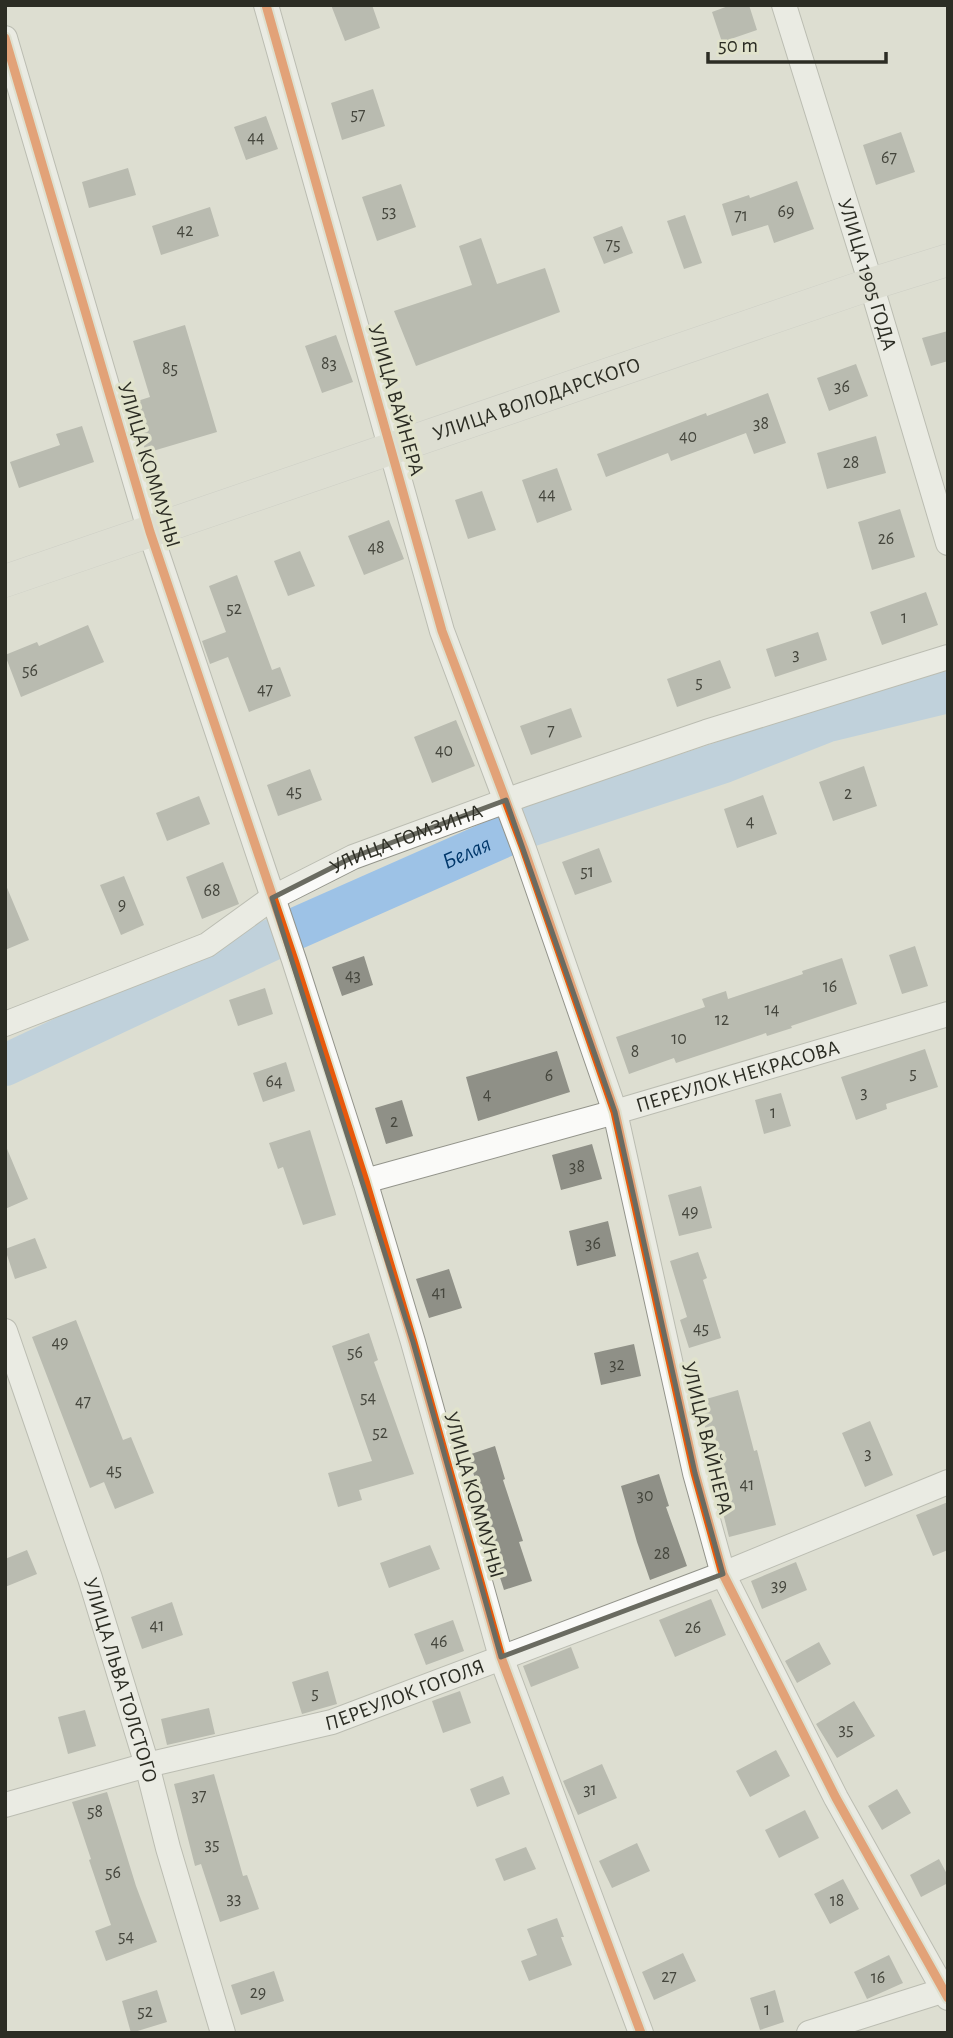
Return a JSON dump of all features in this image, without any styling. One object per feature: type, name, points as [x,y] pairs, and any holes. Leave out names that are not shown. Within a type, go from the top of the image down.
[{"type":"main road","name":"УЛИЦА ВОЛОДАРСКОГО","points":[[5,581],[391,447],[948,260]]},
{"type":"street","name":"УЛИЦА ВАЙНЕРА","points":[[266,5],[442,631],[524,849],[615,1112],[695,1473],[723,1574],[836,1798],[946,1993]]},
{"type":"street","name":"УЛИЦА 1905 ГОДА","points":[[784,5],[948,543]]},
{"type":"street","name":"УЛИЦА КОММУНЫ","points":[[5,38],[150,532],[294,960],[365,1181],[501,1657],[641,2033]]},
{"type":"street","name":"УЛИЦА ГОМЗИНА","points":[[5,1024],[208,945],[272,898],[353,858],[506,800],[706,732],[948,657]]},
{"type":"street","name":"ПЕРЕУЛОК НЕКРАСОВА","points":[[365,1181],[615,1112],[948,1014]]},
{"type":"street","name":"УЛИЦА ЛЬВА ТОЛСТОГО","points":[[5,1331],[90,1578],[147,1765],[168,1847],[223,2033]]},
{"type":"street","name":"ПЕРЕУЛОК ГОГОЛЯ","points":[[5,1805],[147,1765],[332,1722],[723,1574],[948,1482]]},
{"type":"street","points":[[809,2033],[946,1993]]},
{"type":"highlighted area","points":[[506,800],[615,1112],[695,1473],[723,1574],[501,1657],[413,1342],[272,898],[353,857]]},
{"type":"building","points":[[331,5],[372,5],[380,28],[345,41]]},
{"type":"building","points":[[731,5],[749,5],[757,30],[722,42],[712,12]]},
{"type":"building","points":[[373,89],[385,126],[342,140],[331,103]]},
{"type":"building","points":[[266,116],[278,149],[246,160],[234,127]]},
{"type":"building","points":[[901,132],[915,172],[876,185],[863,145]]},
{"type":"building","points":[[128,168],[136,195],[89,208],[82,182]]},
{"type":"building","points":[[797,181],[814,229],[774,243],[768,225],[732,236],[722,204],[749,195],[750,198]]},
{"type":"building","points":[[401,184],[416,227],[377,241],[362,197]]},
{"type":"building","points":[[210,207],[219,236],[161,255],[152,226]]},
{"type":"building","points":[[685,215],[702,263],[684,269],[667,221]]},
{"type":"building","points":[[622,226],[633,253],[604,264],[593,237]]},
{"type":"building","points":[[481,238],[497,284],[545,268],[560,312],[416,366],[394,311],[472,285],[459,246]]},
{"type":"building","points":[[185,325],[217,432],[146,453],[131,403],[150,397],[133,341]]},
{"type":"building","points":[[948,331],[948,361],[931,366],[922,338]]},
{"type":"building","points":[[336,335],[353,382],[322,393],[305,346]]},
{"type":"building","points":[[856,364],[868,396],[829,411],[817,378]]},
{"type":"building","points":[[768,393],[786,443],[754,454],[746,433],[671,461],[668,453],[606,477],[597,454]]},
{"type":"building","points":[[82,426],[94,462],[19,488],[10,462],[60,445],[56,434]]},
{"type":"building","points":[[876,436],[886,473],[827,489],[817,453]]},
{"type":"building","points":[[557,468],[572,510],[537,523],[522,480]]},
{"type":"building","points":[[482,491],[496,530],[468,539],[455,500]]},
{"type":"building","points":[[900,509],[915,557],[872,570],[858,522]]},
{"type":"building","points":[[389,520],[404,559],[364,575],[348,536]]},
{"type":"building","points":[[300,551],[315,586],[288,596],[274,561]]},
{"type":"building","points":[[237,575],[272,670],[280,667],[291,696],[249,712],[228,657],[210,664],[202,641],[226,632],[209,586]]},
{"type":"building","points":[[926,592],[938,625],[882,645],[870,612]]},
{"type":"building","points":[[88,625],[104,662],[21,697],[5,655],[37,642],[39,646]]},
{"type":"building","points":[[818,632],[827,660],[775,677],[766,649]]},
{"type":"building","points":[[720,660],[731,688],[677,707],[667,679]]},
{"type":"building","points":[[571,708],[582,737],[531,755],[520,726]]},
{"type":"building","points":[[456,720],[475,766],[432,783],[414,737]]},
{"type":"building","points":[[864,766],[877,806],[833,821],[819,782]]},
{"type":"building","points":[[310,769],[322,800],[278,816],[267,785]]},
{"type":"building","points":[[763,795],[777,834],[737,848],[724,809]]},
{"type":"building","points":[[199,796],[210,824],[167,841],[156,813]]},
{"type":"building","points":[[599,848],[612,882],[575,895],[562,862]]},
{"type":"building","points":[[223,862],[239,904],[202,919],[186,877]]},
{"type":"building","points":[[124,876],[144,925],[121,935],[100,885]]},
{"type":"building","points":[[5,883],[29,940],[5,950]]},
{"type":"building","points":[[915,946],[928,986],[902,994],[889,955]]},
{"type":"building","points":[[364,956],[373,985],[342,996],[332,967]]},
{"type":"building","points":[[842,958],[857,1004],[767,1036],[766,1033],[676,1063],[674,1058],[629,1074],[616,1037],[705,1007],[702,999],[726,991],[728,999]]},
{"type":"building","points":[[265,988],[273,1014],[238,1026],[229,1000]]},
{"type":"building","points":[[925,1049],[938,1087],[886,1104],[887,1109],[856,1120],[841,1077]]},
{"type":"building","points":[[557,1051],[570,1092],[478,1121],[466,1077]]},
{"type":"building","points":[[286,1062],[295,1091],[263,1102],[253,1073]]},
{"type":"building","points":[[781,1093],[791,1126],[764,1134],[755,1100]]},
{"type":"building","points":[[402,1100],[413,1136],[386,1144],[375,1108]]},
{"type":"building","points":[[310,1130],[336,1215],[303,1225],[283,1167],[278,1169],[269,1143]]},
{"type":"building","points":[[5,1144],[28,1199],[5,1209]]},
{"type":"building","points":[[592,1144],[602,1179],[561,1190],[552,1155]]},
{"type":"building","points":[[701,1186],[712,1228],[679,1236],[668,1195]]},
{"type":"building","points":[[608,1221],[616,1256],[577,1266],[569,1231]]},
{"type":"building","points":[[35,1238],[47,1268],[15,1279],[5,1249]]},
{"type":"building","points":[[698,1252],[707,1278],[703,1280],[721,1338],[689,1348],[680,1320],[687,1317],[670,1261]]},
{"type":"building","points":[[449,1269],[462,1308],[429,1318],[416,1279]]},
{"type":"building","points":[[76,1320],[123,1440],[131,1437],[154,1493],[115,1509],[104,1482],[90,1488],[32,1337]]},
{"type":"building","points":[[369,1333],[378,1360],[374,1362],[414,1474],[359,1490],[362,1500],[338,1507],[328,1473],[372,1461],[332,1346]]},
{"type":"building","points":[[634,1344],[641,1376],[601,1385],[594,1353]]},
{"type":"building","points":[[738,1390],[776,1525],[729,1537],[723,1513],[733,1510],[713,1429],[706,1431],[699,1401]]},
{"type":"building","points":[[870,1421],[893,1475],[865,1487],[842,1433]]},
{"type":"building","points":[[495,1446],[523,1541],[519,1542],[532,1581],[504,1590],[496,1565],[500,1564],[468,1455]]},
{"type":"building","points":[[659,1474],[669,1506],[666,1507],[687,1566],[650,1580],[621,1486]]},
{"type":"building","points":[[948,1502],[948,1550],[933,1556],[916,1515]]},
{"type":"building","points":[[430,1545],[440,1569],[389,1588],[380,1563]]},
{"type":"building","points":[[27,1550],[37,1574],[5,1587],[5,1559]]},
{"type":"building","points":[[796,1562],[807,1590],[762,1609],[751,1581]]},
{"type":"building","points":[[711,1599],[726,1635],[675,1657],[659,1620]]},
{"type":"building","points":[[172,1602],[183,1635],[142,1649],[131,1617]]},
{"type":"building","points":[[453,1620],[464,1651],[426,1665],[414,1634]]},
{"type":"building","points":[[819,1642],[831,1664],[797,1683],[785,1661]]},
{"type":"building","points":[[571,1647],[579,1668],[531,1687],[523,1666]]},
{"type":"building","points":[[328,1671],[337,1704],[302,1714],[292,1682]]},
{"type":"building","points":[[460,1691],[471,1723],[443,1733],[432,1701]]},
{"type":"building","points":[[854,1701],[875,1736],[837,1758],[816,1724]]},
{"type":"building","points":[[209,1708],[215,1734],[167,1745],[161,1719]]},
{"type":"building","points":[[85,1710],[96,1746],[68,1754],[58,1717]]},
{"type":"building","points":[[776,1750],[790,1776],[750,1797],[736,1771]]},
{"type":"building","points":[[602,1764],[617,1798],[578,1815],[563,1781]]},
{"type":"building","points":[[214,1774],[243,1876],[247,1875],[259,1909],[220,1922],[201,1864],[195,1866],[174,1784]]},
{"type":"building","points":[[503,1776],[510,1794],[477,1807],[470,1789]]},
{"type":"building","points":[[897,1789],[911,1813],[882,1830],[868,1806]]},
{"type":"building","points":[[107,1792],[136,1886],[157,1942],[106,1961],[95,1931],[111,1925],[72,1802]]},
{"type":"building","points":[[805,1810],[819,1838],[779,1858],[765,1830]]},
{"type":"building","points":[[637,1843],[650,1871],[612,1888],[599,1861]]},
{"type":"building","points":[[526,1847],[536,1869],[504,1881],[495,1859]]},
{"type":"building","points":[[939,1859],[948,1876],[948,1883],[921,1897],[910,1875]]},
{"type":"building","points":[[843,1879],[859,1909],[830,1924],[814,1894]]},
{"type":"building","points":[[557,1918],[572,1965],[529,1981],[521,1961],[537,1955],[527,1929]]},
{"type":"building","points":[[683,1953],[696,1981],[654,2000],[642,1972]]},
{"type":"building","points":[[889,1955],[903,1983],[867,1999],[854,1972]]},
{"type":"building","points":[[274,1971],[284,2001],[241,2015],[231,1985]]},
{"type":"building","points":[[157,1990],[167,2022],[131,2033],[122,2001]]},
{"type":"building","points":[[775,1990],[784,2022],[760,2030],[750,1998]]},
{"type":"waterway","name":"Белая","points":[[5,1065],[297,928],[523,828],[724,762],[828,721],[948,692]]},
{"type":"cycle path","points":[[266,5],[442,631],[524,849],[615,1112],[695,1473],[723,1574],[836,1798],[948,1998]]},
{"type":"cycle path","points":[[5,38],[150,532],[294,960],[365,1181],[501,1657],[641,2033]]}]
